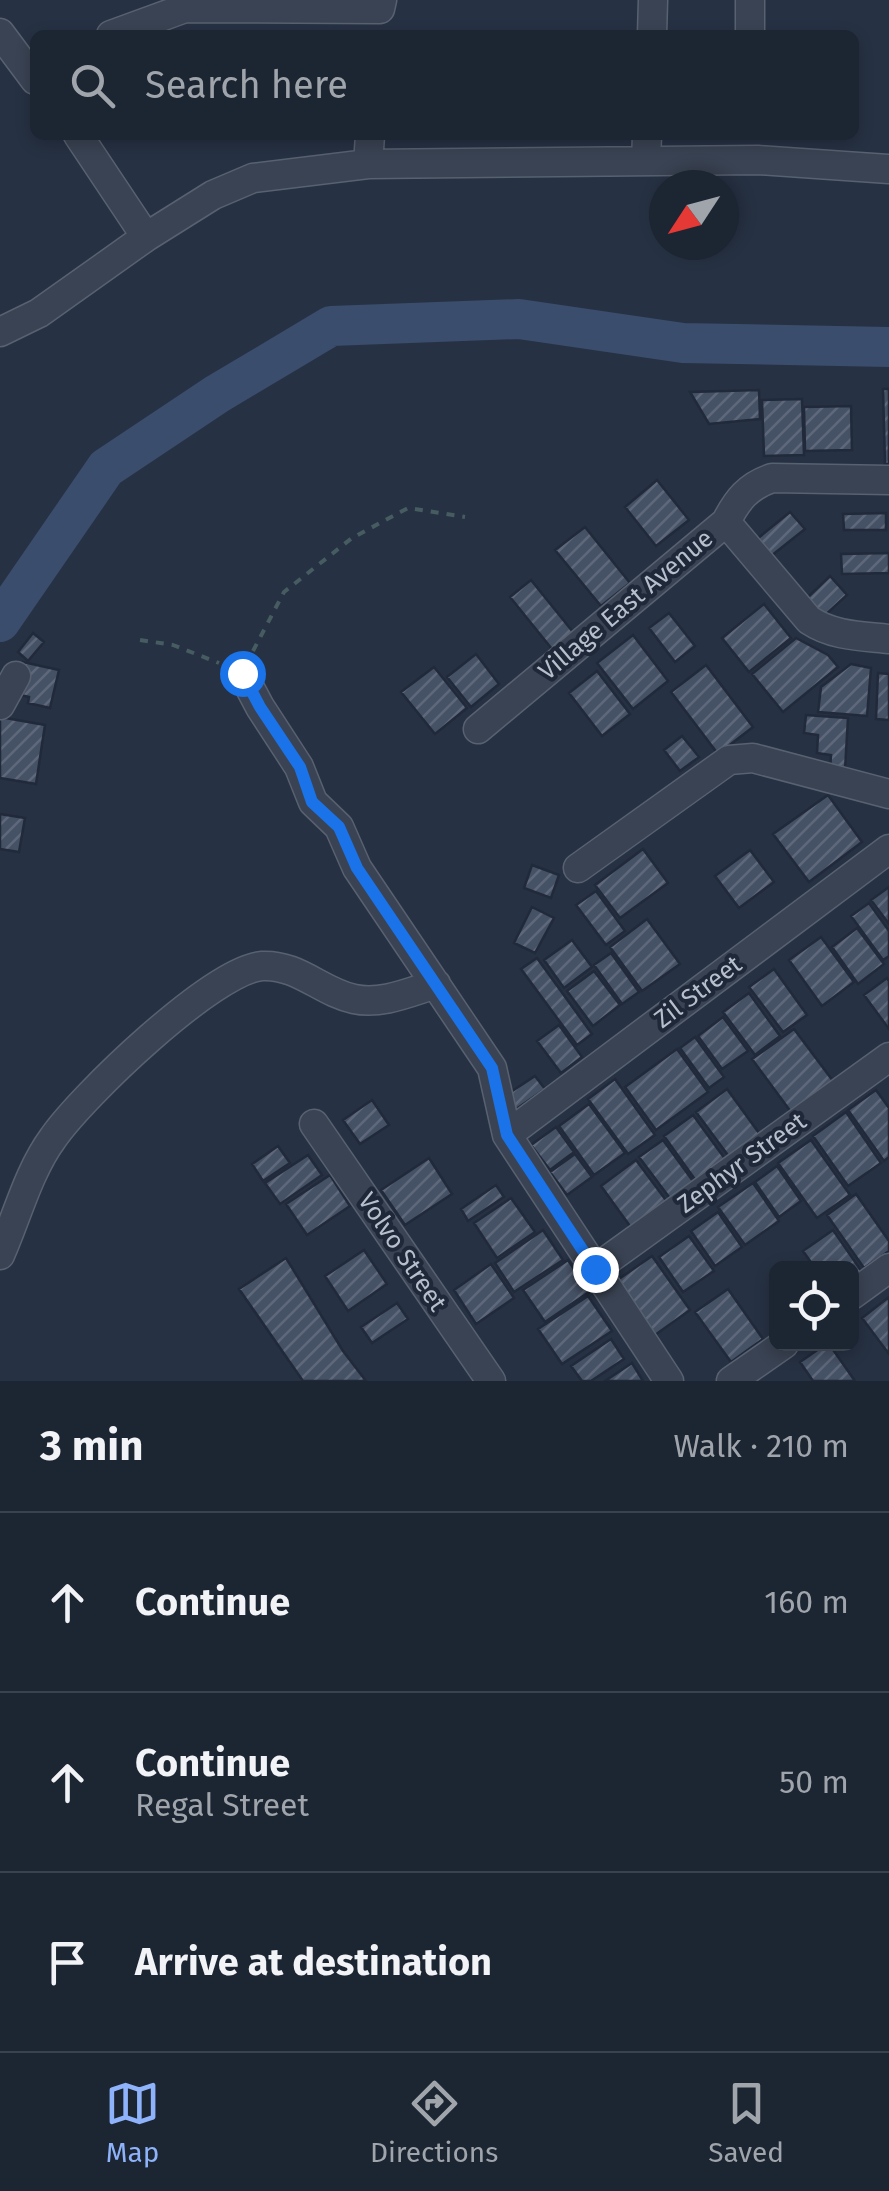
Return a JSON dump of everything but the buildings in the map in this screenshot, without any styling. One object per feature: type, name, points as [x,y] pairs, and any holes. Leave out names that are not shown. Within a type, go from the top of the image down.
[{"type":"street","points":[[652,30],[654,0]]},
{"type":"street","points":[[750,0],[750,30]]},
{"type":"street","points":[[125,30],[185,8],[380,15]]},
{"type":"street","points":[[0,34],[30,70]]},
{"type":"street","points":[[81,140],[146,238]]},
{"type":"street","points":[[368,164],[370,140]]},
{"type":"street","points":[[0,332],[39,313],[213,195],[254,178],[368,164],[646,148],[748,147],[889,169]]},
{"type":"street","name":"Village East Avenue","points":[[478,729],[726,522],[736,502],[756,484],[772,478],[889,480]]},
{"type":"street","points":[[726,522],[809,620],[824,630],[889,639]]},
{"type":"street","points":[[242,673],[300,767],[312,802],[339,827],[357,868],[492,1068],[507,1135],[669,1381]]},
{"type":"street","points":[[0,705],[16,676]]},
{"type":"street","points":[[578,868],[728,760],[753,758],[889,794]]},
{"type":"street","name":"Zil Street","points":[[507,1135],[889,848]]},
{"type":"street","points":[[0,1256],[35,1169],[74,1111],[179,1012],[244,970],[275,966],[354,999],[376,1001],[436,984]]},
{"type":"street","name":"Zephyr Street","points":[[595,1269],[889,1057]]},
{"type":"street","name":"Volvo Street","points":[[314,1124],[490,1381]]},
{"type":"street","points":[[859,1290],[889,1268]]},
{"type":"street","points":[[732,1381],[774,1351]]},
{"type":"path","points":[[140,640],[173,644],[242,673],[284,592],[352,538],[408,508],[465,517]]},
{"type":"waterway","points":[[0,622],[106,468],[217,394],[331,326],[519,319],[683,343],[889,347]]},
{"type":"route","points":[[242,673],[300,767],[312,802],[339,827],[357,868],[492,1068],[507,1135],[595,1269]]}]
